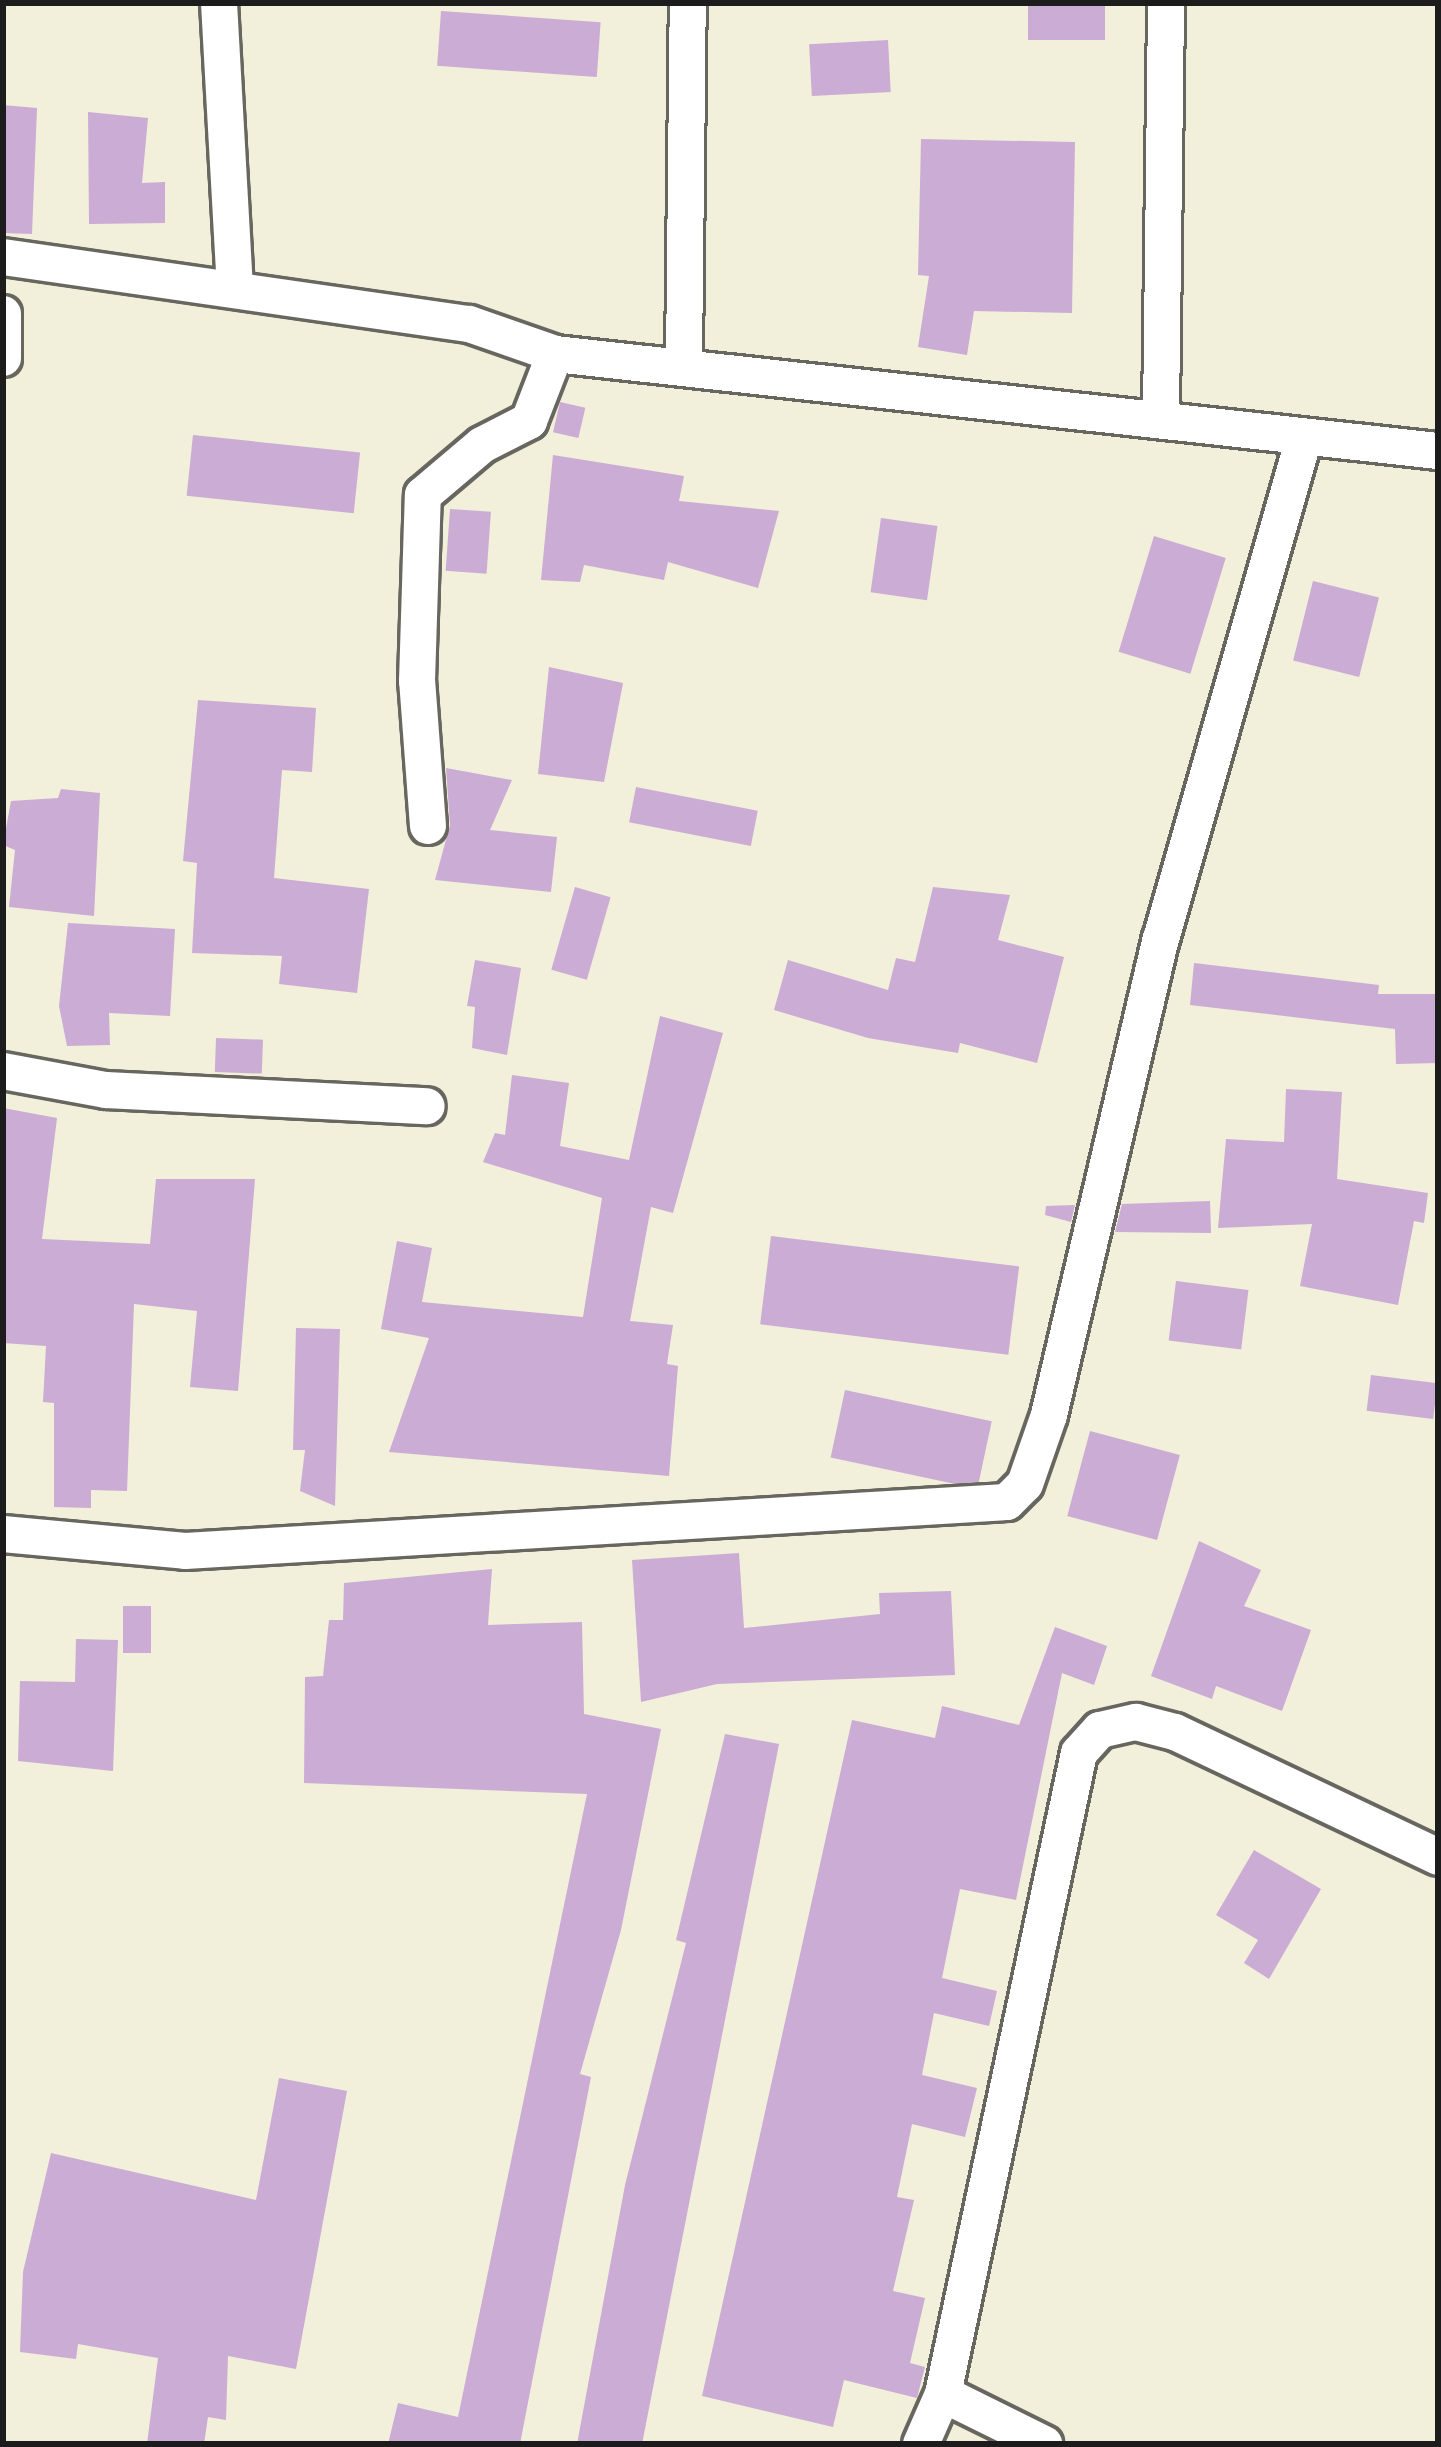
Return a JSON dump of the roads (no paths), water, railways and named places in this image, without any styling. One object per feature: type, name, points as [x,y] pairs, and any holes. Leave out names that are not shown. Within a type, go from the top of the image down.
[{"type":"street","points":[[219,3],[235,289]]},
{"type":"street","points":[[684,364],[688,3]]},
{"type":"street","points":[[1161,416],[1166,3]]},
{"type":"street","points":[[3,257],[469,324],[555,354],[1161,416],[1304,438],[1438,451]]},
{"type":"street","points":[[3,314],[3,358]]},
{"type":"street","points":[[428,826],[417,681],[423,495],[482,445],[529,421],[555,354]]},
{"type":"street","points":[[3,1534],[185,1551],[1007,1502],[1025,1484],[1049,1415],[1161,939],[1304,438]]},
{"type":"street","points":[[3,1071],[106,1090],[427,1106]]},
{"type":"street","points":[[921,2444],[943,2394],[1079,1753],[1100,1730],[1136,1723],[1175,1732],[1438,1857]]},
{"type":"street","points":[[943,2394],[1044,2444]]}]
